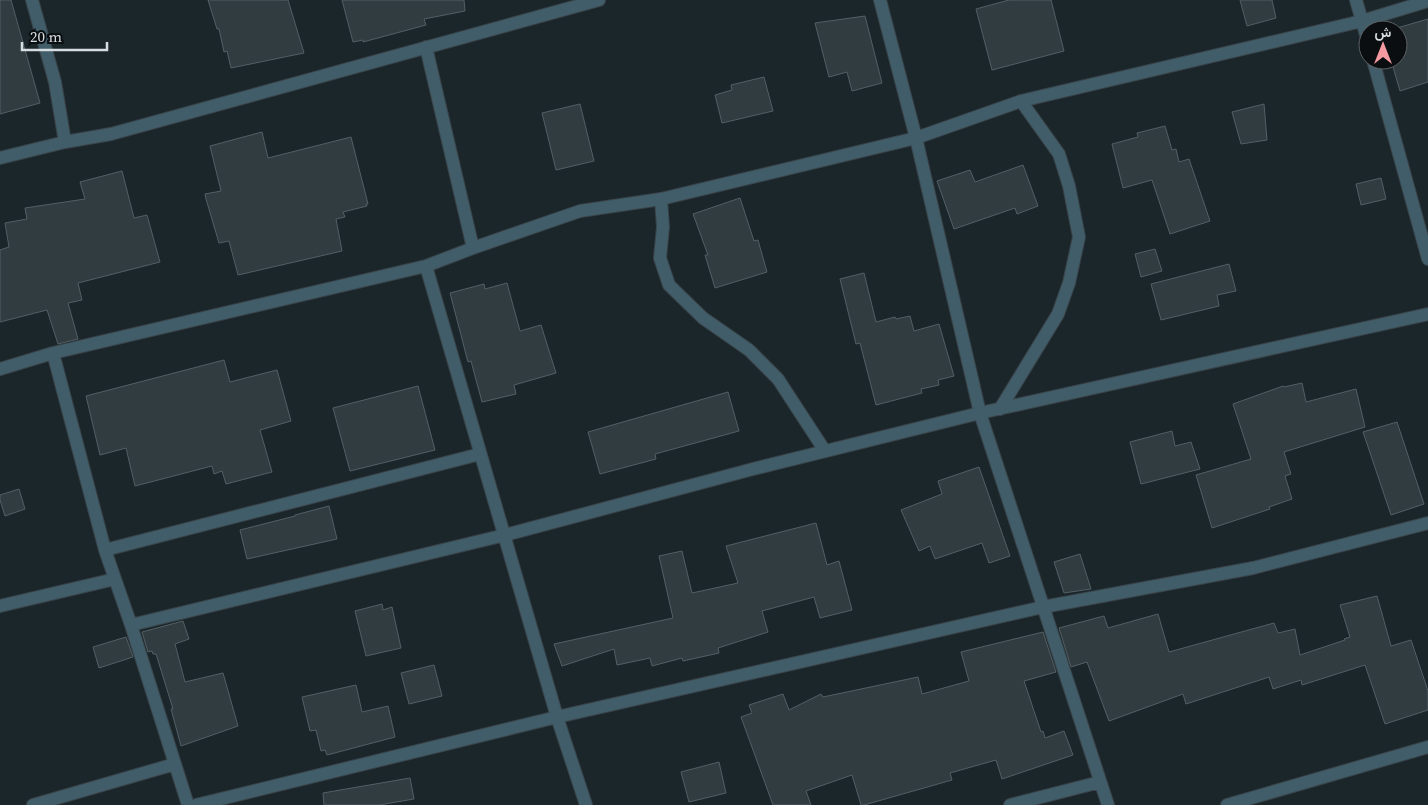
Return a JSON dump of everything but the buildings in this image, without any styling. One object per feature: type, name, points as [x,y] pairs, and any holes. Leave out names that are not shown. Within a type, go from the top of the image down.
[{"type":"street","points":[[32,0],[55,82],[65,142]]},
{"type":"street","points":[[0,158],[65,142],[111,134],[599,0]]},
{"type":"street","points":[[880,0],[916,138],[980,413],[1108,805]]},
{"type":"street","points":[[1356,0],[1362,20]]},
{"type":"street","points":[[1365,20],[1428,1]]},
{"type":"street","points":[[0,370],[53,353],[426,266],[580,211],[661,199],[916,138],[1021,101],[1358,22]]},
{"type":"street","points":[[426,47],[473,248]]},
{"type":"street","points":[[1376,70],[1428,259]]},
{"type":"street","points":[[1000,409],[1058,314],[1069,283],[1079,237],[1069,186],[1059,154],[1021,101]]},
{"type":"street","points":[[661,199],[660,258],[669,285],[703,318],[749,350],[778,379],[825,451]]},
{"type":"street","points":[[426,266],[556,717],[586,805]]},
{"type":"street","points":[[131,625],[505,535],[825,451],[980,413],[1428,314]]},
{"type":"street","points":[[53,353],[105,550],[131,625],[188,805]]},
{"type":"street","points":[[105,550],[480,454]]},
{"type":"street","points":[[196,805],[556,717],[1043,607],[1253,568],[1428,523]]},
{"type":"street","points":[[0,606],[115,579]]},
{"type":"street","points":[[1227,805],[1428,747]]},
{"type":"street","points":[[33,805],[175,764]]},
{"type":"street","points":[[1010,805],[1100,782]]}]
